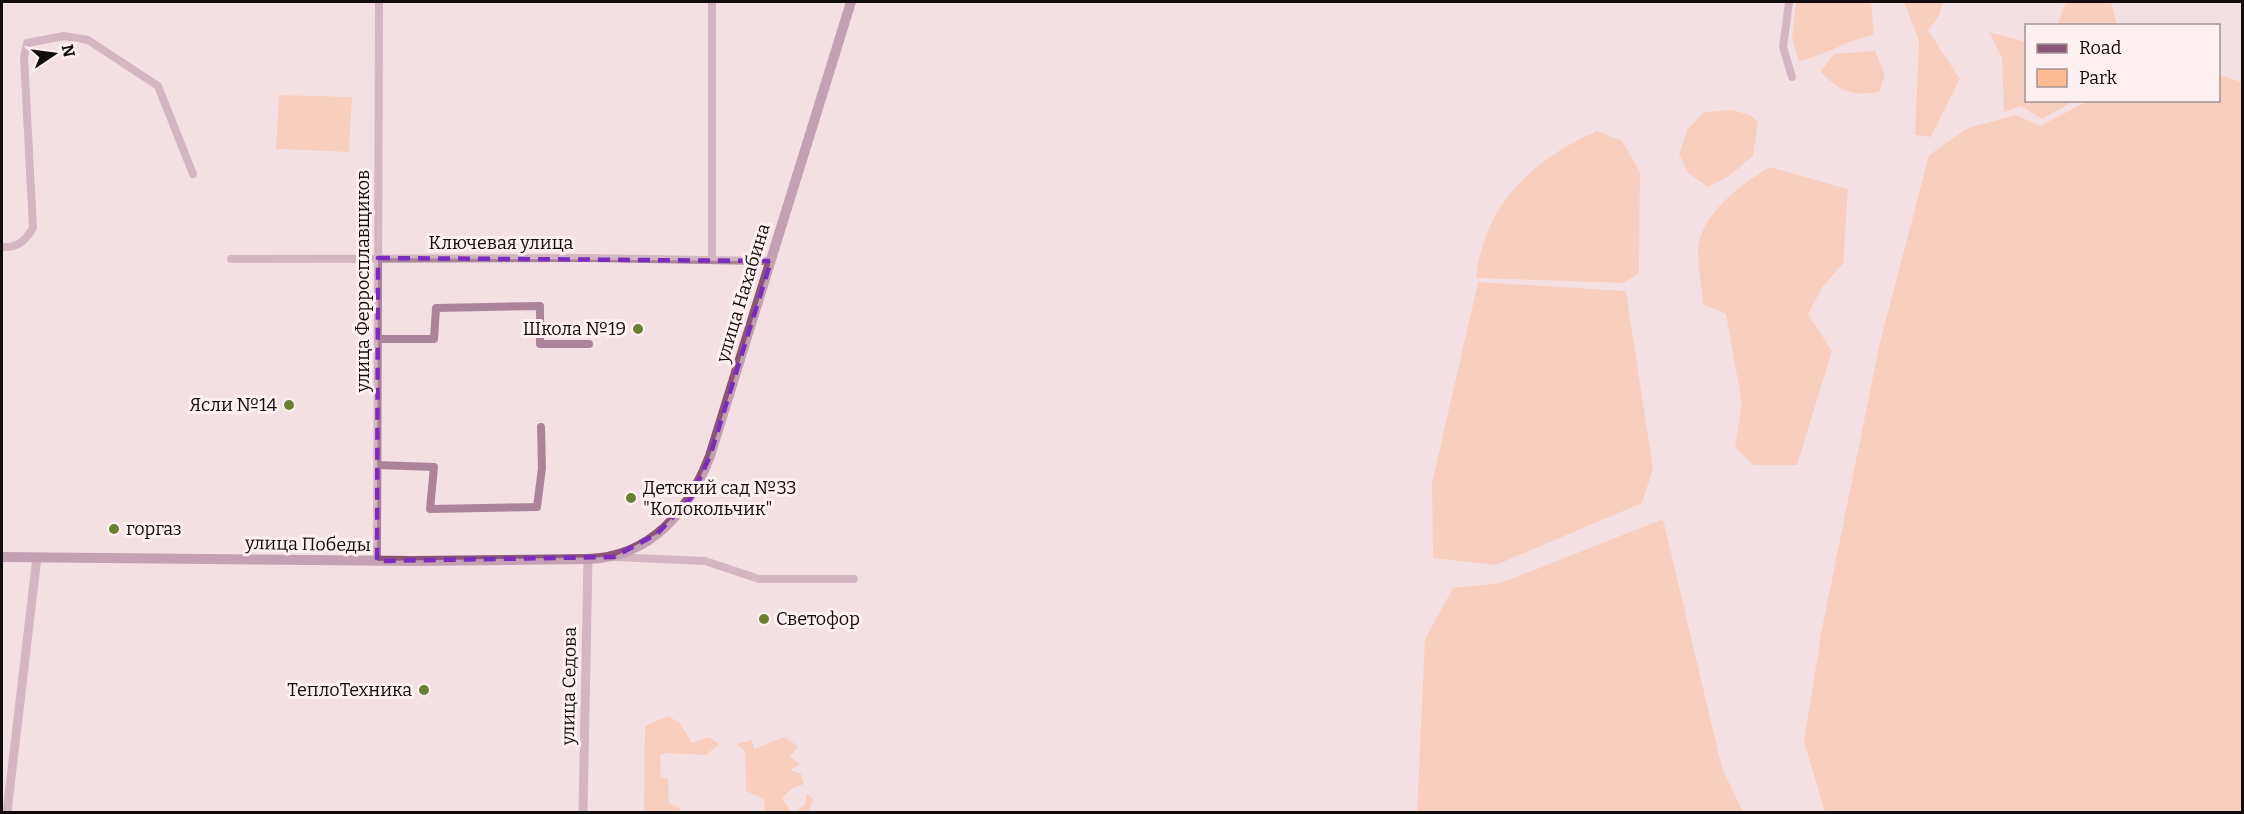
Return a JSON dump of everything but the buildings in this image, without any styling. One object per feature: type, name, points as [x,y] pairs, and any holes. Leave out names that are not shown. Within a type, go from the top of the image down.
[{"type":"main road","name":"улица Нахабина","points":[[614,558],[657,534],[677,516],[701,479],[852,2]]},
{"type":"main road","name":"улица Победы","points":[[2,557],[377,561],[614,558]]},
{"type":"street","name":"улица Ферросплавщиков","points":[[377,561],[379,2]]},
{"type":"street","points":[[712,2],[712,259]]},
{"type":"street","points":[[1789,2],[1783,47],[1792,77]]},
{"type":"street","points":[[2,247],[13,248],[26,240],[33,228],[24,57],[27,43],[64,36],[88,40],[158,86],[193,174]]},
{"type":"street","name":"Ключевая улица","points":[[231,259],[771,261]]},
{"type":"street","points":[[378,339],[434,339],[436,308],[540,306],[540,344],[589,344]]},
{"type":"street","points":[[378,465],[434,467],[430,509],[537,507],[542,468],[541,427]]},
{"type":"street","points":[[7,813],[37,557]]},
{"type":"street","points":[[614,558],[705,561],[759,579],[854,579]]},
{"type":"street","name":"улица Седова","points":[[583,813],[588,559]]},
{"type":"highlighted area","points":[[378,258],[771,261],[710,456],[691,498],[657,534],[614,557],[377,561]]},
{"type":"green space","points":[[1796,2],[1871,2],[1874,35],[1799,61],[1792,39]]},
{"type":"green space","points":[[1904,2],[1943,2],[1939,16],[1928,30],[1960,79],[1931,137],[1915,135],[1919,41]]},
{"type":"green space","points":[[2066,2],[2111,2],[2117,24],[2057,24]]},
{"type":"green space","points":[[1989,32],[2025,42],[2025,102],[2072,102],[2042,119],[2021,106],[2004,112],[2002,58]]},
{"type":"green space","points":[[1875,51],[1885,75],[1879,92],[1860,94],[1847,91],[1820,72],[1834,54]]},
{"type":"green space","points":[[2220,75],[2242,82],[2242,812],[1825,812],[1804,742],[1821,634],[1879,346],[1929,155],[1968,128],[2016,115],[2040,126],[2086,102],[2220,102]]},
{"type":"green space","points":[[279,95],[352,97],[349,152],[276,149]]},
{"type":"green space","points":[[1731,110],[1751,115],[1758,122],[1753,156],[1729,176],[1708,187],[1688,173],[1679,154],[1687,130],[1704,112]]},
{"type":"green space","points":[[1597,131],[1622,141],[1640,172],[1639,273],[1624,283],[1476,278],[1489,228],[1515,188],[1552,156]]},
{"type":"green space","points":[[1769,167],[1848,189],[1843,264],[1823,286],[1808,314],[1832,351],[1797,465],[1753,465],[1735,447],[1742,404],[1726,314],[1703,304],[1699,266],[1700,239],[1713,214],[1734,192]]},
{"type":"green space","points":[[1478,282],[1626,291],[1653,469],[1642,503],[1496,565],[1433,558],[1432,483]]},
{"type":"green space","points":[[1663,519],[1722,768],[1743,812],[1417,812],[1425,639],[1453,588],[1501,583]]},
{"type":"green space","points":[[668,716],[680,723],[692,743],[709,737],[719,744],[706,755],[665,753],[660,756],[661,777],[668,779],[669,803],[680,808],[679,812],[644,812],[645,726]]},
{"type":"green space","points":[[784,737],[798,746],[790,757],[800,764],[791,770],[801,774],[804,784],[791,789],[782,798],[790,811],[797,811],[806,803],[806,794],[813,798],[809,812],[765,812],[764,799],[746,791],[745,751],[736,744],[752,740],[754,749]]},
{"type":"place","name":"Школа №19","points":[[638,329]]},
{"type":"place","name":"Ясли №14","points":[[289,405]]},
{"type":"place","name":"Детский сад №33 \"Колокольчик\"","points":[[631,498]]},
{"type":"place","name":"горгаз","points":[[114,529]]},
{"type":"place","name":"Светофор","points":[[764,619]]},
{"type":"place","name":"ТеплоТехника","points":[[424,690]]}]
